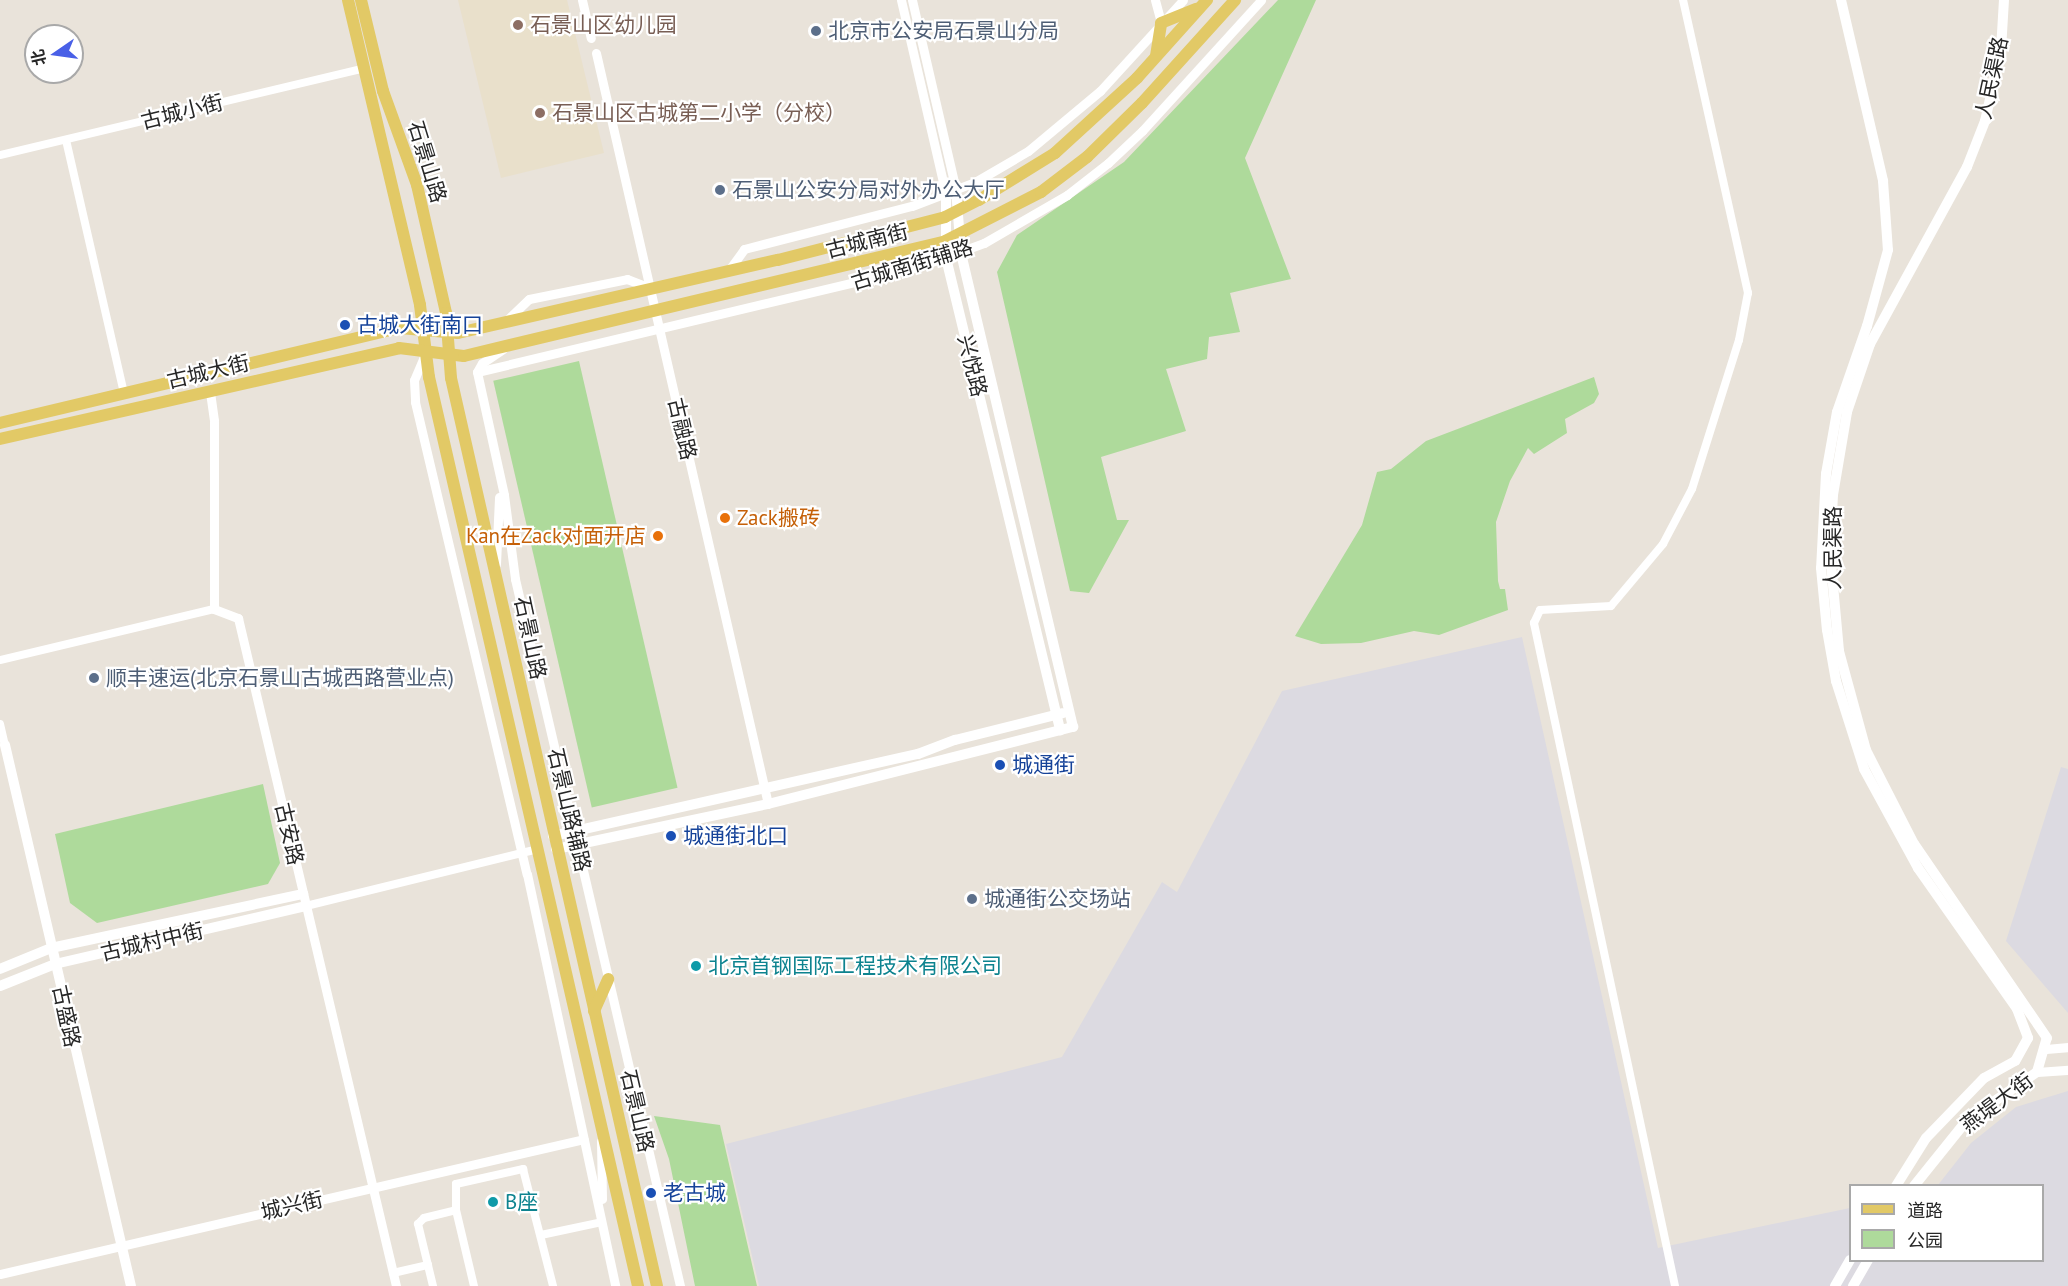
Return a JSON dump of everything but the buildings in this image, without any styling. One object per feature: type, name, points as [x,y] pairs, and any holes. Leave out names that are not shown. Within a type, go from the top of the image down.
[{"type":"main road","name":"石景山路","points":[[348,0],[638,1286]]},
{"type":"main road","name":"石景山路","points":[[361,0],[381,82],[417,185],[447,332],[451,378],[657,1286]]},
{"type":"main road","name":"古城南街","points":[[426,352],[464,356],[655,312],[945,241],[959,235],[1041,192],[1087,156],[1142,103],[1234,0]]},
{"type":"main road","name":"人民渠路","points":[[1841,0],[1883,181],[1888,250],[1868,327],[1838,412],[1826,474],[1821,568],[1828,638],[1836,681],[1864,769],[1918,868],[2017,1009],[2028,1038],[2023,1052]]},
{"type":"main road","name":"人民渠路","points":[[2004,0],[2001,50],[1981,130],[1961,177],[1887,307],[1857,381],[1840,446],[1830,552],[1839,651],[1866,750],[1914,844],[2042,1028],[2046,1049]]},
{"type":"main road","name":"古城南街","points":[[447,332],[459,333],[648,287],[729,270],[945,217],[957,212],[1055,153],[1098,116],[1203,4]]},
{"type":"main road","points":[[1156,56],[1161,23],[1203,4]]},
{"type":"main road","name":"兴悦路","points":[[951,192],[957,212],[961,253],[1070,711]]},
{"type":"main road","name":"兴悦路","points":[[951,192],[945,217],[946,258],[1060,730]]},
{"type":"main road","name":"古城大街","points":[[0,423],[400,328],[447,332]]},
{"type":"main road","name":"古城大街","points":[[0,439],[399,348],[426,352]]},
{"type":"main road","points":[[1070,711],[1073,727],[768,804],[576,844],[555,842],[573,832],[918,754],[956,740],[1070,711]]},
{"type":"main road","name":"古盛路","points":[[4,745],[131,1286]]},
{"type":"main road","name":"古城村中街","points":[[0,969],[51,948],[303,894]]},
{"type":"main road","name":"古城村中街","points":[[0,986],[55,964],[306,906]]},
{"type":"main road","points":[[594,1011],[608,979]]},
{"type":"main road","points":[[2037,1072],[2046,1049]]},
{"type":"main road","name":"燕堤大街","points":[[1897,1184],[1926,1138],[1957,1103],[1984,1078],[2023,1052]]},
{"type":"main road","name":"燕堤大街","points":[[1915,1184],[1967,1120],[2037,1072]]},
{"type":"main road","points":[[1835,1286],[1850,1262]]},
{"type":"main road","points":[[1853,1286],[1867,1262]]},
{"type":"street","points":[[582,0],[591,38]]},
{"type":"street","name":"兴悦路","points":[[901,0],[951,192]]},
{"type":"street","name":"兴悦路","points":[[912,0],[951,192]]},
{"type":"street","points":[[1155,0],[1161,23]]},
{"type":"street","points":[[729,270],[744,249],[863,222],[951,192],[1028,151],[1100,91],[1183,0]]},
{"type":"street","name":"古城南街辅路","points":[[477,372],[961,253],[1067,195],[1108,163],[1142,131],[1261,0]]},
{"type":"street","points":[[1675,1286],[1534,623],[1540,610],[1611,606],[1663,544],[1692,489],[1739,340],[1748,293],[1683,0]]},
{"type":"street","name":"古融路","points":[[596,53],[768,804]]},
{"type":"street","name":"古城小街","points":[[0,155],[364,68]]},
{"type":"street","points":[[66,140],[124,393]]},
{"type":"street","points":[[477,372],[482,363],[507,346]]},
{"type":"street","points":[[426,352],[414,380],[415,402],[520,854],[615,1286]]},
{"type":"street","name":"石景山路辅路","points":[[477,372],[498,470],[515,579],[680,1286]]},
{"type":"street","points":[[0,660],[214,609],[214,421],[210,392]]},
{"type":"street","points":[[495,570],[498,470]]},
{"type":"street","name":"古安路","points":[[214,609],[238,618],[396,1286]]},
{"type":"street","points":[[0,724],[4,745]]},
{"type":"street","points":[[306,906],[538,849]]},
{"type":"street","name":"燕堤大街","points":[[2046,1049],[2068,1047]]},
{"type":"street","name":"燕堤大街","points":[[2037,1072],[2068,1070]]},
{"type":"street","points":[[601,1118],[602,1222]]},
{"type":"street","name":"城兴街","points":[[0,1274],[584,1139]]},
{"type":"street","points":[[474,1286],[456,1210],[456,1184],[523,1169],[553,1286]]},
{"type":"street","points":[[433,1286],[418,1224],[424,1218],[456,1210]]},
{"type":"street","points":[[541,1235],[602,1222]]},
{"type":"street","points":[[393,1273],[428,1265]]},
{"type":"shaded area","name":"石景山区古城第二小学（分校）","points":[[458,0],[567,0],[604,153],[501,178]]},
{"type":"shaded area","points":[[1522,637],[1658,1248],[1849,1208],[1849,1262],[2044,1262],[2044,1184],[1939,1184],[1971,1143],[2016,1107],[2068,1091],[2068,1286],[759,1286],[726,1144],[1062,1057],[1162,882],[1177,892],[1282,691]]},
{"type":"shaded area","points":[[2061,767],[2068,769],[2068,1013],[2006,941]]},
{"type":"green space","points":[[1278,0],[1316,0],[1245,158],[1291,279],[1230,293],[1240,332],[1209,337],[1207,359],[1166,369],[1186,431],[1101,457],[1117,520],[1129,520],[1089,593],[1070,591],[997,272],[1017,235],[1124,162]]},
{"type":"green space","points":[[579,361],[678,788],[592,808],[493,381]]},
{"type":"green space","points":[[1594,377],[1599,394],[1594,403],[1565,419],[1567,433],[1534,454],[1528,448],[1510,481],[1496,522],[1498,581],[1500,589],[1505,589],[1508,610],[1439,635],[1414,631],[1361,643],[1321,644],[1295,636],[1362,525],[1377,472],[1391,469],[1426,441]]},
{"type":"green space","points":[[263,784],[280,863],[268,884],[97,923],[70,903],[55,834]]},
{"type":"green space","points":[[654,1116],[720,1125],[757,1286],[695,1286],[669,1159]]},
{"type":"place","name":"石景山区幼儿园","points":[[518,25]]},
{"type":"place","name":"北京市公安局石景山分局","points":[[816,31]]},
{"type":"place","name":"石景山区古城第二小学（分校）","points":[[540,113]]},
{"type":"place","name":"石景山公安分局对外办公大厅","points":[[720,190]]},
{"type":"place","name":"古城大街南口","points":[[345,325]]},
{"type":"place","name":"Zack搬砖","points":[[725,518]]},
{"type":"place","name":"Kan在Zack对面开店","points":[[658,536]]},
{"type":"place","name":"顺丰速运(北京石景山古城西路营业点)","points":[[94,678]]},
{"type":"place","name":"城通街","points":[[1000,765]]},
{"type":"place","name":"城通街北口","points":[[671,836]]},
{"type":"place","name":"城通街公交场站","points":[[972,899]]},
{"type":"place","name":"北京首钢国际工程技术有限公司","points":[[696,966]]},
{"type":"place","name":"老古城","points":[[651,1193]]},
{"type":"place","name":"B座","points":[[493,1202]]}]
